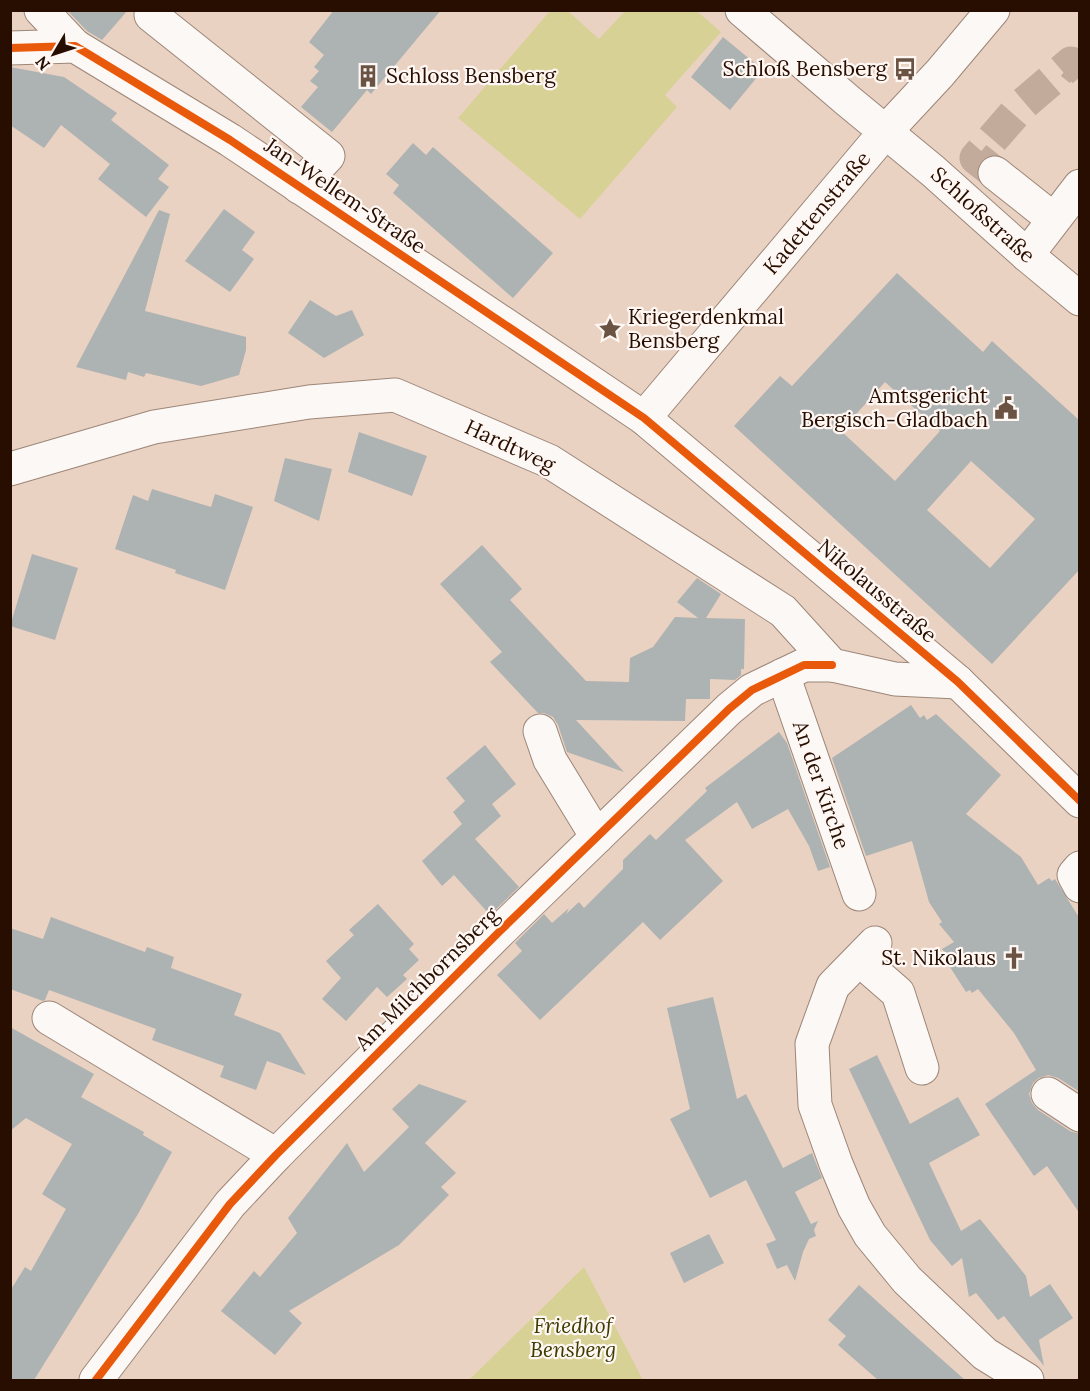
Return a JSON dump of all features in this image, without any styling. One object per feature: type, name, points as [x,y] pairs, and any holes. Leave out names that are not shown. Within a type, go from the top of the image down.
[{"type":"street","name":"Jan-Wellem-Straße","points":[[41,10],[75,46],[230,140],[644,418]]},
{"type":"street","name":"Schloßstraße","points":[[742,10],[1080,299]]},
{"type":"street","name":"Kadettenstraße","points":[[644,418],[886,131],[940,73],[993,10]]},
{"type":"street","points":[[151,15],[328,156],[299,188]]},
{"type":"street","points":[[10,48],[75,46]]},
{"type":"street","points":[[995,173],[1053,219]]},
{"type":"street","points":[[1027,255],[1080,186]]},
{"type":"street","name":"Hardtweg","points":[[10,469],[154,427],[309,402],[395,395],[549,461],[783,611],[832,665]]},
{"type":"street","name":"Nikolausstraße","points":[[644,418],[958,682],[1080,801]]},
{"type":"street","name":"Am Milchbornsberg","points":[[96,1380],[230,1204],[500,931],[729,709],[752,690],[804,664],[832,665]]},
{"type":"street","points":[[832,665],[895,679],[958,682]]},
{"type":"street","name":"An der Kirche","points":[[783,675],[859,894]]},
{"type":"street","points":[[540,730],[550,760],[597,837]]},
{"type":"street","points":[[1080,868],[1074,875],[1080,886]]},
{"type":"street","points":[[922,1068],[898,993],[867,952],[833,986],[812,1044],[815,1105],[836,1164],[854,1207],[870,1235],[907,1280],[985,1354],[1027,1380]]},
{"type":"street","points":[[49,1018],[276,1155]]},
{"type":"street","points":[[1048,1094],[1080,1115]]},
{"type":"green space","points":[[550,11],[568,11],[599,39],[625,11],[697,11],[721,32],[665,95],[677,107],[580,219],[458,118]]},
{"type":"green space","name":"Friedhof Bensberg","points":[[584,1267],[643,1380],[469,1380]]},
{"type":"building","points":[[67,10],[128,10],[102,40],[87,31]]},
{"type":"building","name":"Schloss Bensberg","points":[[334,10],[441,10],[371,94],[367,90],[332,132],[301,107],[318,87],[310,81],[319,71],[314,67],[324,55],[309,42]]},
{"type":"building","points":[[723,37],[763,70],[730,110],[691,77]]},
{"type":"building","points":[[10,67],[64,77],[117,113],[111,120],[169,165],[158,179],[169,187],[146,217],[98,179],[110,164],[61,125],[44,148],[10,125]]},
{"type":"building","points":[[413,143],[426,155],[433,147],[553,253],[513,298],[393,193],[399,185],[386,174]]},
{"type":"building","points":[[224,209],[255,232],[242,250],[254,259],[230,292],[185,261]]},
{"type":"building","points":[[159,210],[170,214],[145,311],[246,337],[246,350],[239,375],[201,386],[146,373],[144,377],[128,372],[126,380],[76,367]]},
{"type":"building","points":[[897,273],[983,352],[992,341],[1080,421],[1080,569],[992,664],[734,426],[780,376],[792,386]],"holes":[[[885,382],[940,431],[895,481],[841,431]],[[971,461],[1035,519],[990,568],[927,510]]]},
{"type":"building","points":[[310,300],[336,316],[352,310],[364,335],[324,358],[288,333]]},
{"type":"building","points":[[359,432],[427,456],[412,496],[348,472]]},
{"type":"building","points":[[285,458],[332,469],[319,521],[274,501]]},
{"type":"building","points":[[152,489],[211,507],[215,494],[253,507],[225,590],[115,549],[133,495],[148,501]]},
{"type":"building","points":[[482,545],[522,589],[510,600],[586,681],[629,682],[630,658],[653,647],[675,617],[698,618],[677,602],[697,578],[721,594],[706,618],[745,619],[744,669],[741,669],[741,675],[735,680],[710,679],[710,699],[686,699],[685,721],[576,720],[624,772],[567,752],[553,717],[538,713],[490,662],[502,652],[440,584]]},
{"type":"building","points":[[32,554],[78,568],[55,640],[10,626]]},
{"type":"building","points":[[911,705],[920,718],[924,715],[927,720],[936,714],[1001,775],[966,814],[1021,857],[1038,885],[1049,878],[1052,881],[1055,879],[1080,919],[1080,1092],[1058,1078],[1048,1075],[1033,1083],[1029,1094],[1038,1110],[1070,1131],[1080,1134],[1080,1214],[1047,1166],[1034,1176],[985,1104],[1036,1070],[1014,1033],[978,989],[972,993],[970,990],[966,992],[941,956],[945,953],[942,949],[954,942],[939,924],[942,922],[929,902],[912,841],[866,856],[832,758]]},
{"type":"building","points":[[779,732],[787,743],[830,867],[818,871],[809,846],[788,809],[752,829],[737,802],[685,840],[723,881],[660,940],[643,922],[540,1020],[497,975],[522,951],[515,943],[544,914],[552,923],[579,902],[584,908],[623,869],[623,860],[650,834],[656,840],[707,791],[705,788]]},
{"type":"building","points":[[485,745],[516,784],[492,804],[501,816],[475,839],[519,887],[490,915],[454,875],[442,886],[422,861],[462,824],[453,812],[465,801],[446,778]]},
{"type":"building","points":[[378,904],[414,944],[409,949],[419,960],[403,975],[407,979],[387,997],[377,987],[346,1021],[322,999],[341,978],[326,961],[354,935],[349,930]]},
{"type":"building","points":[[51,917],[145,952],[147,947],[174,957],[171,968],[242,994],[234,1015],[280,1033],[306,1075],[267,1061],[256,1090],[220,1077],[224,1066],[152,1040],[156,1029],[49,990],[43,1001],[10,989],[10,928],[43,939]]},
{"type":"building","points":[[713,997],[737,1099],[746,1094],[783,1168],[812,1153],[822,1178],[795,1192],[811,1224],[818,1221],[814,1230],[816,1236],[809,1239],[795,1281],[787,1265],[777,1269],[766,1244],[776,1240],[746,1180],[710,1198],[670,1119],[690,1109],[667,1008]]},
{"type":"building","points":[[10,1027],[94,1074],[81,1097],[144,1132],[143,1135],[172,1152],[138,1214],[34,1380],[10,1380],[10,1291],[25,1267],[31,1271],[66,1209],[42,1194],[72,1144],[26,1118],[10,1131]]},
{"type":"building","points":[[877,1055],[910,1124],[958,1097],[980,1135],[929,1163],[961,1231],[980,1219],[1026,1276],[1030,1297],[1050,1284],[1073,1318],[1039,1340],[1044,1366],[1004,1316],[998,1320],[976,1293],[969,1297],[962,1258],[952,1266],[930,1240],[849,1069]]},
{"type":"building","points":[[419,1084],[467,1101],[425,1143],[456,1173],[441,1187],[449,1195],[399,1245],[289,1311],[302,1323],[275,1355],[221,1311],[254,1271],[260,1277],[297,1233],[288,1218],[347,1143],[364,1172],[409,1127],[392,1109]]},
{"type":"building","points":[[709,1234],[724,1263],[684,1283],[670,1253]]},
{"type":"building","points":[[859,1285],[965,1380],[878,1380],[838,1345],[846,1336],[828,1320]]},
{"type":"tunnel","points":[[995,173],[976,158],[1022,105],[1071,63],[1080,70]]},
{"type":"cycle path","points":[[10,48],[75,46],[230,140],[644,418],[958,682],[1080,801]]},
{"type":"cycle path","points":[[96,1380],[230,1204],[500,931],[729,709],[752,690],[804,665],[832,665]]},
{"type":"place","name":"Schloß Bensberg","points":[[905,69]]},
{"type":"place","name":"Schloss Bensberg","points":[[368,76]]},
{"type":"place","name":"Kriegerdenkmal Bensberg","points":[[610,329]]},
{"type":"place","name":"Amtsgericht Bergisch-Gladbach","points":[[1006,408]]},
{"type":"place","name":"St. Nikolaus","points":[[1014,958]]}]
